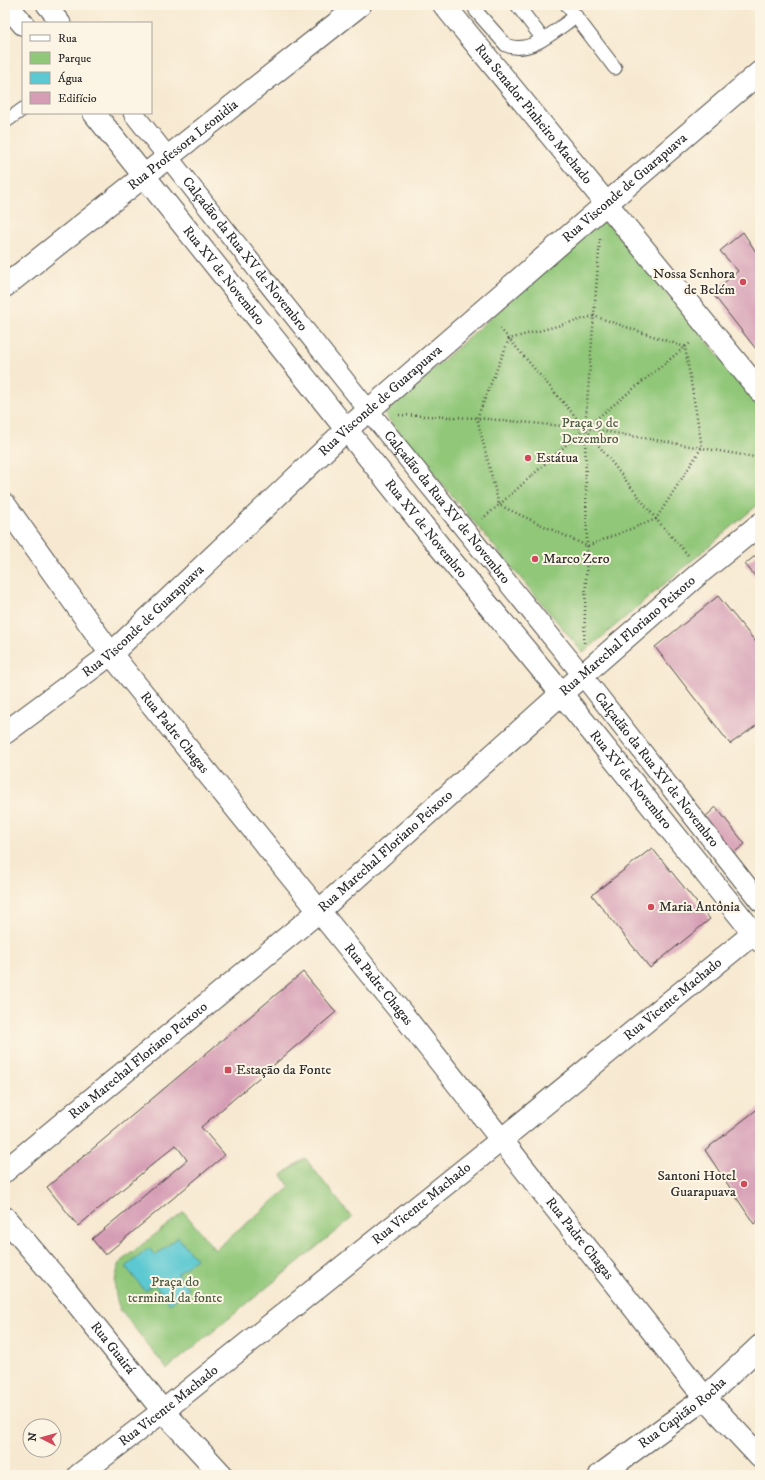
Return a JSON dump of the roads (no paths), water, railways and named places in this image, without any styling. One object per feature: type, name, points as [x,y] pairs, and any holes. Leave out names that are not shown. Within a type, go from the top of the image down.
[{"type":"street","points":[[7,5],[22,23]]},
{"type":"street","points":[[46,5],[60,22]]},
{"type":"street","name":"Rua Professora Leonidia","points":[[5,286],[360,5]]},
{"type":"street","name":"Rua Senador Pinheiro Machado","points":[[444,5],[760,391]]},
{"type":"street","name":"Rua Visconde de Guarapuava","points":[[5,733],[111,654],[346,430],[760,72]]},
{"type":"street","name":"Rua XV de Novembro","points":[[95,114],[145,175],[444,552],[758,934]]},
{"type":"street","name":"Calçadão da Rua XV de Novembro","points":[[134,114],[369,411],[584,676],[760,902]]},
{"type":"street","name":"Rua Padre Chagas","points":[[5,505],[111,654],[319,911],[705,1398],[760,1457]]},
{"type":"street","name":"Rua Marechal Floriano Peixoto","points":[[5,1171],[319,911],[561,694],[584,676],[701,572],[760,524]]},
{"type":"street","name":"Rua Vicente Machado","points":[[79,1475],[163,1411],[758,934]]},
{"type":"street","name":"Rua Guairá","points":[[5,1218],[67,1291],[163,1411],[222,1475]]},
{"type":"street","name":"Rua Capitão Rocha","points":[[600,1475],[705,1398],[760,1346]]},
{"type":"lane","points":[[474,5],[476,11],[506,45],[513,48],[524,47],[543,39],[576,16]]},
{"type":"lane","points":[[517,5],[543,39]]},
{"type":"lane","points":[[567,5],[616,68]]},
{"type":"lane","points":[[5,122],[22,110]]},
{"type":"water","points":[[178,1237],[196,1259],[177,1274],[189,1288],[170,1304],[154,1284],[145,1291],[126,1267],[149,1248],[155,1256]]},
{"type":"place","name":"Nossa Senhora de Belém","points":[[743,282]]},
{"type":"place","name":"Estátua","points":[[528,458]]},
{"type":"place","name":"Marco Zero","points":[[535,559]]},
{"type":"place","name":"Maria Antônia","points":[[651,907]]},
{"type":"place","name":"Estação da Fonte","points":[[228,1070]]},
{"type":"place","name":"Santoni Hotel Guarapuava","points":[[744,1184]]},
{"type":"park label","name":"Praça 9 de Dezembro","points":[[590,432]]},
{"type":"park label","name":"Praça do terminal da fonte","points":[[175,1290]]}]
